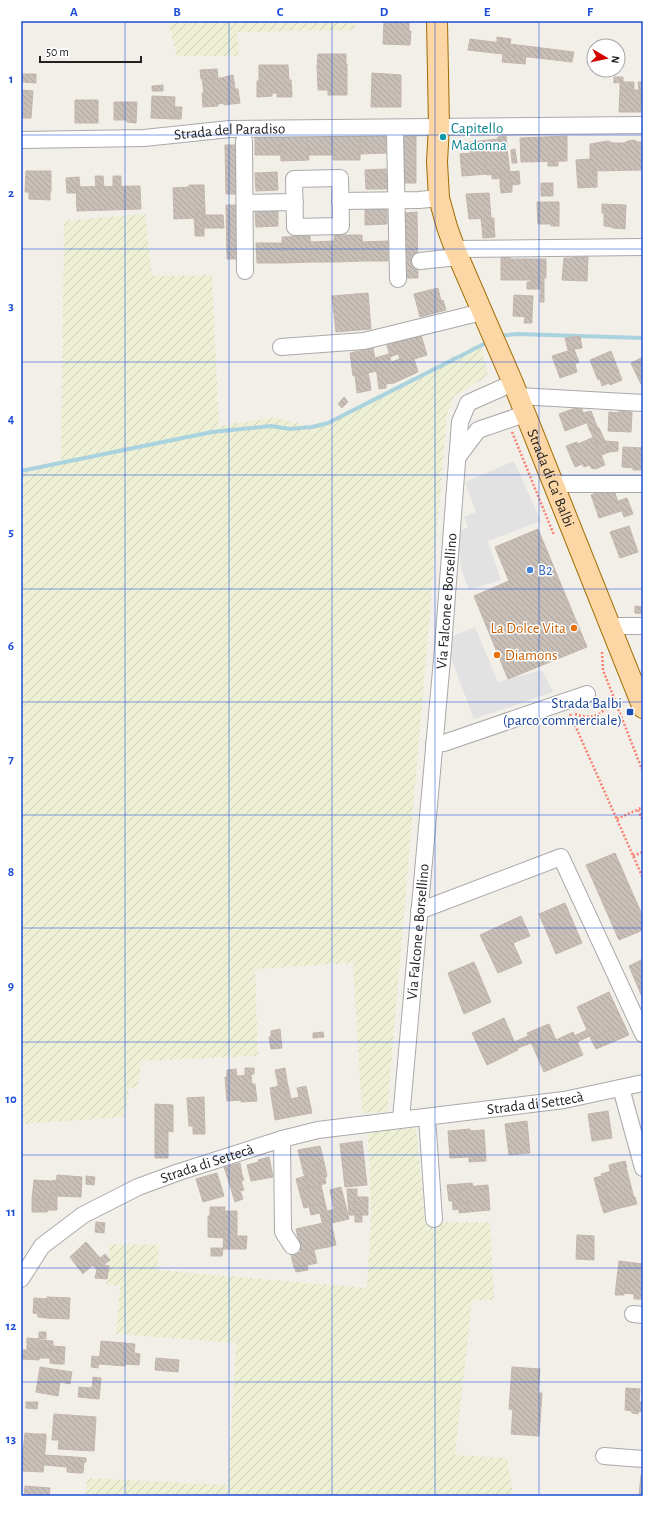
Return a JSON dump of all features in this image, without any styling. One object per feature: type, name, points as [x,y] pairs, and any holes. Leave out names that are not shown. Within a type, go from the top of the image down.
[{"type":"main road","name":"Strada di Ca' Balbi","points":[[438,21],[439,126],[437,162],[439,198],[447,227],[456,253],[518,398],[643,708]]},
{"type":"street","name":"Strada del Paradiso","points":[[21,140],[144,138],[230,129],[643,125]]},
{"type":"street","points":[[395,133],[398,279]]},
{"type":"street","points":[[244,141],[245,271]]},
{"type":"street","points":[[340,178],[341,226],[295,227],[295,202],[294,179],[340,178]]},
{"type":"street","points":[[340,202],[396,201],[439,198]]},
{"type":"street","points":[[245,203],[295,202]]},
{"type":"street","points":[[420,261],[456,253],[643,248]]},
{"type":"street","points":[[281,347],[364,342],[482,312]]},
{"type":"street","points":[[456,459],[478,430],[506,420],[518,398],[643,403]]},
{"type":"street","name":"Via Falcone e Borsellino","points":[[401,1119],[443,648],[456,459],[460,422],[468,403],[518,398]]},
{"type":"street","points":[[553,484],[643,484]]},
{"type":"street","points":[[610,626],[643,626]]},
{"type":"street","points":[[434,744],[444,743],[568,708],[587,694]]},
{"type":"street","points":[[419,910],[561,857],[643,1034]]},
{"type":"street","name":"Strada di Settecà","points":[[21,1279],[42,1246],[83,1215],[138,1187],[179,1172],[282,1139],[318,1130],[564,1100],[643,1083]]},
{"type":"street","points":[[621,1088],[643,1168]]},
{"type":"street","points":[[427,1117],[434,1219]]},
{"type":"street","points":[[282,1139],[283,1232],[292,1246]]},
{"type":"street","points":[[604,1456],[643,1459]]},
{"type":"path","points":[[506,420],[557,542]]},
{"type":"path","points":[[602,650],[603,670],[643,772]]},
{"type":"path","points":[[568,708],[575,714],[585,717],[595,716],[604,711],[609,702],[614,699]]},
{"type":"path","points":[[568,708],[643,878]]},
{"type":"path","points":[[617,819],[643,807]]},
{"type":"path","points":[[638,810],[643,821]]},
{"type":"path","points":[[633,856],[643,852]]},
{"type":"green space","points":[[168,21],[355,21],[355,30],[237,32],[239,56],[177,56]]},
{"type":"green space","points":[[145,214],[152,276],[212,275],[219,426],[275,417],[314,428],[480,343],[488,376],[454,396],[447,414],[387,1112],[362,1113],[353,963],[255,969],[258,1056],[142,1061],[137,1087],[129,1088],[125,1117],[21,1124],[21,473],[61,465],[64,221]]},
{"type":"green space","points":[[416,1128],[425,1222],[490,1222],[494,1300],[472,1300],[455,1455],[507,1458],[513,1496],[85,1496],[87,1478],[228,1485],[236,1343],[116,1334],[120,1286],[106,1285],[110,1244],[159,1245],[157,1270],[367,1288],[371,1216],[368,1134],[386,1130]]},
{"type":"shaded area","points":[[514,461],[541,521],[488,541],[501,580],[469,590],[461,568],[457,532],[468,527],[464,517],[476,512],[465,482]]},
{"type":"shaded area","points":[[475,627],[498,682],[542,670],[553,692],[474,719],[444,640]]},
{"type":"building","points":[[384,21],[409,21],[409,31],[411,31],[410,45],[383,44]]},
{"type":"building","points":[[497,37],[511,39],[510,44],[497,42]]},
{"type":"building","points":[[470,39],[574,52],[572,62],[468,50]]},
{"type":"building","points":[[318,54],[346,54],[347,95],[328,95],[328,90],[318,90]]},
{"type":"building","points":[[503,54],[515,55],[514,63],[502,62]]},
{"type":"building","points":[[515,55],[526,56],[525,64],[514,63]]},
{"type":"building","points":[[259,65],[288,65],[292,94],[272,93],[272,96],[257,97]]},
{"type":"building","points":[[217,69],[218,77],[201,79],[200,70]]},
{"type":"building","points":[[372,73],[401,75],[401,107],[371,107]]},
{"type":"building","points":[[21,74],[36,74],[36,83],[21,82]]},
{"type":"building","points":[[233,75],[235,89],[238,89],[240,103],[224,105],[224,103],[218,104],[218,106],[203,107],[202,93],[204,93],[202,78],[221,78]]},
{"type":"building","points":[[614,78],[623,78],[623,82],[614,83]]},
{"type":"building","points":[[620,82],[634,82],[634,90],[620,90]]},
{"type":"building","points":[[638,82],[643,82],[643,104],[641,104],[641,90],[639,90]]},
{"type":"building","points":[[163,85],[163,91],[152,91],[152,86]]},
{"type":"building","points":[[22,90],[33,91],[31,118],[21,118]]},
{"type":"building","points":[[620,90],[641,90],[641,112],[619,112]]},
{"type":"building","points":[[277,94],[292,94],[292,97],[277,97]]},
{"type":"building","points":[[152,96],[175,97],[174,119],[151,118]]},
{"type":"building","points":[[75,100],[98,100],[98,123],[75,123]]},
{"type":"building","points":[[114,102],[137,102],[136,123],[127,122],[127,120],[114,120]]},
{"type":"building","points":[[175,107],[182,107],[181,119],[174,119]]},
{"type":"building","points":[[404,133],[416,133],[416,183],[404,183]]},
{"type":"building","points":[[386,134],[386,153],[360,154],[360,135]]},
{"type":"building","points":[[360,135],[360,160],[333,160],[332,136]]},
{"type":"building","points":[[332,136],[333,155],[308,155],[307,137]]},
{"type":"building","points":[[506,136],[507,148],[499,149],[498,137]]},
{"type":"building","points":[[567,136],[567,161],[521,162],[520,138]]},
{"type":"building","points":[[280,137],[280,155],[255,155],[255,138]]},
{"type":"building","points":[[280,137],[307,137],[309,160],[281,161]]},
{"type":"building","points":[[498,139],[499,149],[507,148],[510,173],[487,175],[485,150],[471,151],[470,142]]},
{"type":"building","points":[[634,140],[643,142],[643,170],[590,171],[590,144],[608,141],[612,143],[624,143]]},
{"type":"building","points":[[225,145],[238,145],[239,194],[226,194]]},
{"type":"building","points":[[515,149],[517,163],[512,163],[511,150]]},
{"type":"building","points":[[485,150],[487,174],[462,176],[460,154],[471,153],[471,151]]},
{"type":"building","points":[[590,159],[590,171],[597,171],[597,187],[578,188],[576,160]]},
{"type":"building","points":[[548,161],[558,161],[558,166],[548,166]]},
{"type":"building","points":[[386,169],[387,189],[366,189],[365,170]]},
{"type":"building","points":[[26,171],[51,171],[51,192],[25,192]]},
{"type":"building","points":[[519,171],[520,184],[511,185],[509,172]]},
{"type":"building","points":[[277,172],[278,190],[256,191],[255,173]]},
{"type":"building","points":[[510,173],[511,185],[500,185],[500,178],[502,178],[502,174]]},
{"type":"building","points":[[502,174],[502,178],[492,179],[492,175]]},
{"type":"building","points":[[95,176],[103,176],[104,187],[96,187]]},
{"type":"building","points":[[113,176],[121,176],[121,186],[113,186]]},
{"type":"building","points":[[79,177],[80,187],[76,187],[77,193],[67,193],[66,178]]},
{"type":"building","points":[[541,183],[553,183],[553,196],[541,196]]},
{"type":"building","points":[[189,185],[204,185],[205,212],[196,213],[196,218],[174,219],[173,188],[189,187]]},
{"type":"building","points":[[500,185],[512,185],[512,192],[501,193]]},
{"type":"building","points":[[140,186],[141,209],[77,211],[76,187]]},
{"type":"building","points":[[29,192],[50,192],[50,200],[29,199]]},
{"type":"building","points":[[489,193],[491,218],[469,219],[466,194]]},
{"type":"building","points":[[537,202],[559,202],[559,226],[551,226],[551,224],[538,224]]},
{"type":"building","points":[[602,204],[626,205],[625,229],[604,226]]},
{"type":"building","points":[[226,205],[240,205],[240,259],[227,259]]},
{"type":"building","points":[[365,206],[387,206],[387,224],[365,225]]},
{"type":"building","points":[[278,208],[278,226],[256,227],[255,209]]},
{"type":"building","points":[[205,212],[205,215],[203,215],[204,230],[195,230],[194,218],[196,218],[196,213]]},
{"type":"building","points":[[417,212],[418,278],[406,278],[405,213]]},
{"type":"building","points":[[203,215],[223,215],[224,228],[204,228]]},
{"type":"building","points":[[494,218],[494,226],[482,227],[481,219]]},
{"type":"building","points":[[494,226],[495,237],[483,238],[482,227]]},
{"type":"building","points":[[195,230],[204,230],[204,236],[195,236]]},
{"type":"building","points":[[334,235],[362,235],[363,261],[335,262]]},
{"type":"building","points":[[310,236],[311,262],[283,263],[282,237]]},
{"type":"building","points":[[334,241],[335,262],[311,262],[310,242]]},
{"type":"building","points":[[388,241],[388,261],[363,261],[362,242]]},
{"type":"building","points":[[256,243],[282,243],[283,263],[257,263]]},
{"type":"building","points":[[501,257],[510,257],[510,263],[501,263]]},
{"type":"building","points":[[588,257],[587,281],[562,280],[564,258]]},
{"type":"building","points":[[510,259],[526,259],[526,267],[531,267],[531,280],[501,280],[501,263],[510,263]]},
{"type":"building","points":[[526,259],[546,259],[546,278],[531,278],[531,267],[526,267]]},
{"type":"building","points":[[531,278],[544,278],[544,289],[527,289],[527,282],[531,282]]},
{"type":"building","points":[[438,288],[441,301],[443,300],[446,310],[420,317],[414,294]]},
{"type":"building","points":[[541,289],[544,289],[544,302],[540,302]]},
{"type":"building","points":[[368,293],[371,329],[336,332],[332,296]]},
{"type":"building","points":[[514,295],[533,296],[532,317],[513,316]]},
{"type":"building","points":[[525,316],[532,317],[532,323],[524,323]]},
{"type":"building","points":[[421,335],[427,355],[401,363],[395,342]]},
{"type":"building","points":[[580,336],[582,348],[568,350],[565,338]]},
{"type":"building","points":[[395,342],[398,354],[390,357],[387,345]]},
{"type":"building","points":[[373,348],[377,371],[353,376],[350,353]]},
{"type":"building","points":[[574,349],[579,362],[575,364],[577,372],[560,378],[552,356]]},
{"type":"building","points":[[611,351],[622,380],[610,385],[609,383],[602,386],[590,360]]},
{"type":"building","points":[[389,354],[391,362],[400,359],[401,363],[414,359],[418,372],[394,383],[386,384],[386,388],[379,389],[375,358]]},
{"type":"building","points":[[643,357],[643,383],[641,384],[631,363]]},
{"type":"building","points":[[368,373],[370,382],[356,384],[355,375]]},
{"type":"building","points":[[370,382],[371,390],[357,393],[356,384]]},
{"type":"building","points":[[344,397],[348,402],[342,408],[338,404]]},
{"type":"building","points":[[581,406],[586,423],[565,431],[559,414]]},
{"type":"building","points":[[591,411],[598,429],[590,431],[583,413]]},
{"type":"building","points":[[619,411],[632,412],[631,432],[608,431],[609,412],[619,413]]},
{"type":"building","points":[[599,428],[605,441],[597,444],[590,431]]},
{"type":"building","points":[[594,437],[605,465],[595,469],[591,468],[590,465],[584,467],[582,464],[575,467],[566,446],[577,442],[578,444]]},
{"type":"building","points":[[605,441],[609,452],[602,455],[597,444]]},
{"type":"building","points":[[605,441],[618,442],[618,451],[609,452]]},
{"type":"building","points":[[623,447],[643,448],[643,470],[633,470],[633,468],[622,467]]},
{"type":"building","points":[[605,490],[606,492],[614,490],[621,511],[599,518],[591,495]]},
{"type":"building","points":[[627,498],[633,514],[624,517],[618,501]]},
{"type":"building","points":[[629,526],[638,552],[620,558],[610,532]]},
{"type":"building","points":[[538,529],[587,647],[508,679],[474,596],[509,581],[495,547]]},
{"type":"building","points":[[635,606],[643,607],[643,614],[635,613]]},
{"type":"building","points":[[615,853],[643,917],[643,930],[619,940],[586,865]]},
{"type":"building","points":[[565,903],[582,943],[556,954],[539,914]]},
{"type":"building","points":[[521,916],[530,936],[513,943],[522,963],[498,973],[480,935]]},
{"type":"building","points":[[643,959],[643,999],[629,966]]},
{"type":"building","points":[[474,962],[491,1002],[464,1014],[448,973]]},
{"type":"building","points":[[609,992],[624,1024],[591,1039],[577,1007]]},
{"type":"building","points":[[504,1018],[518,1050],[487,1065],[472,1033]]},
{"type":"building","points":[[549,1024],[556,1040],[573,1032],[583,1055],[544,1072],[527,1033]]},
{"type":"building","points":[[624,1024],[629,1035],[596,1049],[591,1039]]},
{"type":"building","points":[[280,1029],[282,1048],[271,1049],[269,1037],[271,1036],[271,1031]]},
{"type":"building","points":[[587,1030],[590,1036],[577,1042],[574,1036]]},
{"type":"building","points":[[323,1032],[324,1037],[313,1038],[313,1033]]},
{"type":"building","points":[[528,1036],[531,1043],[518,1048],[514,1042]]},
{"type":"building","points":[[245,1068],[254,1068],[254,1074],[245,1075]]},
{"type":"building","points":[[285,1068],[287,1081],[278,1083],[275,1070]]},
{"type":"building","points":[[236,1069],[237,1076],[227,1077],[227,1070]]},
{"type":"building","points":[[251,1075],[252,1084],[255,1084],[257,1101],[227,1101],[225,1077]]},
{"type":"building","points":[[287,1081],[291,1099],[288,1099],[285,1085],[278,1086],[278,1083]]},
{"type":"building","points":[[285,1085],[290,1117],[275,1120],[270,1088]]},
{"type":"building","points":[[306,1086],[312,1113],[290,1117],[287,1100],[299,1097],[297,1088]]},
{"type":"building","points":[[204,1097],[205,1134],[193,1134],[193,1126],[189,1126],[187,1098]]},
{"type":"building","points":[[155,1104],[173,1105],[173,1132],[168,1130],[155,1130]]},
{"type":"building","points":[[608,1111],[612,1138],[592,1141],[588,1114]]},
{"type":"building","points":[[527,1121],[530,1153],[509,1155],[505,1124]]},
{"type":"building","points":[[470,1129],[470,1131],[484,1130],[486,1161],[469,1162],[469,1157],[450,1158],[448,1131]]},
{"type":"building","points":[[155,1130],[168,1130],[168,1158],[155,1158]]},
{"type":"building","points":[[362,1141],[367,1185],[345,1187],[340,1144]]},
{"type":"building","points":[[320,1146],[324,1162],[318,1164],[319,1172],[304,1175],[298,1150]]},
{"type":"building","points":[[269,1157],[273,1177],[251,1181],[247,1165],[259,1162],[258,1160]]},
{"type":"building","points":[[625,1161],[627,1167],[610,1171],[609,1165]]},
{"type":"building","points":[[324,1162],[327,1176],[325,1178],[326,1183],[321,1185],[318,1164]]},
{"type":"building","points":[[240,1163],[242,1175],[228,1179],[224,1167]]},
{"type":"building","points":[[626,1167],[634,1198],[610,1204],[601,1174]]},
{"type":"building","points":[[319,1172],[321,1185],[308,1188],[305,1175]]},
{"type":"building","points":[[217,1173],[224,1196],[203,1202],[196,1179]]},
{"type":"building","points":[[57,1175],[82,1177],[81,1197],[56,1196]]},
{"type":"building","points":[[242,1175],[244,1180],[241,1181],[244,1190],[240,1191],[243,1199],[235,1202],[228,1179]]},
{"type":"building","points":[[86,1176],[95,1177],[94,1185],[86,1184]]},
{"type":"building","points":[[305,1176],[308,1188],[299,1190],[296,1179]]},
{"type":"building","points":[[602,1176],[609,1201],[601,1204],[594,1178]]},
{"type":"building","points":[[34,1180],[51,1181],[51,1199],[32,1199]]},
{"type":"building","points":[[57,1180],[57,1204],[46,1203],[46,1207],[32,1206],[32,1199],[51,1199],[51,1181]]},
{"type":"building","points":[[472,1183],[473,1186],[465,1187],[465,1190],[452,1191],[453,1201],[449,1201],[447,1185]]},
{"type":"building","points":[[321,1185],[325,1203],[304,1208],[299,1190]]},
{"type":"building","points":[[488,1185],[490,1210],[468,1212],[468,1202],[459,1203],[458,1191],[465,1190],[465,1187]]},
{"type":"building","points":[[341,1187],[346,1207],[334,1209],[330,1190]]},
{"type":"building","points":[[347,1189],[357,1189],[357,1197],[354,1197],[355,1215],[349,1215]]},
{"type":"building","points":[[452,1191],[458,1191],[459,1203],[468,1202],[468,1212],[459,1213],[459,1209],[453,1210]]},
{"type":"building","points":[[354,1197],[368,1197],[368,1215],[355,1215]]},
{"type":"building","points":[[635,1197],[637,1204],[620,1208],[618,1202]]},
{"type":"building","points":[[609,1201],[610,1204],[618,1202],[620,1208],[604,1213],[601,1204]]},
{"type":"building","points":[[46,1203],[57,1204],[57,1210],[32,1212],[32,1206],[46,1207]]},
{"type":"building","points":[[325,1203],[327,1211],[346,1207],[349,1219],[332,1223],[331,1220],[322,1222],[320,1213],[311,1215],[309,1206]]},
{"type":"building","points":[[210,1207],[225,1207],[224,1217],[210,1216]]},
{"type":"building","points":[[225,1211],[237,1211],[237,1236],[247,1236],[246,1249],[223,1249]]},
{"type":"building","points":[[355,1215],[362,1215],[362,1222],[355,1222]]},
{"type":"building","points":[[208,1216],[224,1217],[224,1231],[208,1230]]},
{"type":"building","points":[[331,1220],[333,1231],[325,1233],[328,1247],[301,1252],[296,1229]]},
{"type":"building","points":[[96,1222],[105,1223],[104,1233],[95,1232]]},
{"type":"building","points":[[208,1230],[224,1231],[224,1238],[208,1237]]},
{"type":"building","points":[[333,1231],[336,1245],[328,1247],[325,1233]]},
{"type":"building","points":[[577,1235],[594,1236],[594,1260],[576,1259]]},
{"type":"building","points":[[86,1242],[100,1258],[83,1274],[70,1257]]},
{"type":"building","points":[[211,1248],[223,1248],[222,1256],[211,1256]]},
{"type":"building","points":[[314,1250],[317,1263],[294,1268],[291,1254]]},
{"type":"building","points":[[105,1254],[110,1260],[97,1270],[92,1265]]},
{"type":"building","points":[[619,1261],[643,1264],[642,1270],[626,1268],[624,1295],[615,1295]]},
{"type":"building","points":[[104,1265],[109,1266],[107,1279],[95,1278],[97,1270]]},
{"type":"building","points":[[307,1265],[308,1270],[296,1272],[295,1268]]},
{"type":"building","points":[[626,1268],[643,1270],[643,1295],[641,1295],[641,1299],[634,1299],[634,1294],[624,1293]]},
{"type":"building","points":[[47,1297],[70,1298],[69,1319],[46,1318]]},
{"type":"building","points":[[34,1298],[47,1299],[46,1318],[38,1317],[38,1314],[33,1313]]},
{"type":"building","points":[[39,1332],[46,1332],[46,1339],[39,1339]]},
{"type":"building","points":[[27,1338],[39,1339],[39,1349],[27,1348]]},
{"type":"building","points":[[40,1340],[53,1341],[53,1350],[39,1349]]},
{"type":"building","points":[[101,1341],[135,1344],[134,1353],[140,1354],[139,1365],[126,1364],[125,1366],[99,1364]]},
{"type":"building","points":[[53,1346],[65,1347],[64,1364],[57,1364],[58,1350],[53,1350]]},
{"type":"building","points":[[27,1348],[40,1349],[39,1360],[21,1359],[21,1350],[27,1350]]},
{"type":"building","points":[[40,1349],[58,1350],[57,1364],[50,1363],[50,1358],[39,1358]]},
{"type":"building","points":[[92,1356],[99,1357],[98,1368],[91,1367]]},
{"type":"building","points":[[156,1358],[179,1360],[178,1372],[155,1370]]},
{"type":"building","points":[[40,1367],[72,1372],[70,1384],[60,1382],[58,1396],[36,1392]]},
{"type":"building","points":[[512,1367],[540,1369],[538,1393],[542,1393],[539,1436],[511,1434],[513,1410],[509,1409]]},
{"type":"building","points":[[93,1377],[101,1378],[99,1399],[78,1397],[79,1387],[92,1388]]},
{"type":"building","points":[[626,1388],[640,1389],[639,1402],[643,1402],[643,1412],[639,1411],[638,1414],[625,1410]]},
{"type":"building","points":[[26,1402],[38,1402],[37,1409],[26,1408]]},
{"type":"building","points":[[54,1414],[96,1417],[94,1451],[58,1449],[59,1440],[52,1440]]},
{"type":"building","points":[[25,1433],[35,1434],[35,1439],[46,1439],[43,1472],[21,1471]]},
{"type":"building","points":[[35,1434],[46,1434],[46,1439],[35,1439]]},
{"type":"building","points":[[45,1455],[74,1457],[74,1465],[79,1466],[79,1473],[67,1472],[67,1467],[44,1465]]},
{"type":"building","points":[[74,1457],[86,1458],[83,1473],[79,1473],[79,1466],[74,1465]]},
{"type":"building","points":[[641,1475],[643,1475],[643,1496],[639,1496]]},
{"type":"building","points":[[25,1486],[50,1488],[49,1496],[24,1496]]},
{"type":"waterway","points":[[500,336],[517,334],[643,338]]},
{"type":"waterway","points":[[21,471],[212,432],[271,426],[290,429],[312,427],[328,423],[486,343]]},
{"type":"place","name":"Capitello Madonna","points":[[443,137]]},
{"type":"place","name":"B2","points":[[530,570]]},
{"type":"place","name":"La Dolce Vita","points":[[574,628]]},
{"type":"place","name":"Diamons","points":[[497,655]]},
{"type":"place","name":"Strada Balbi (parco commerciale)","points":[[630,712]]}]
